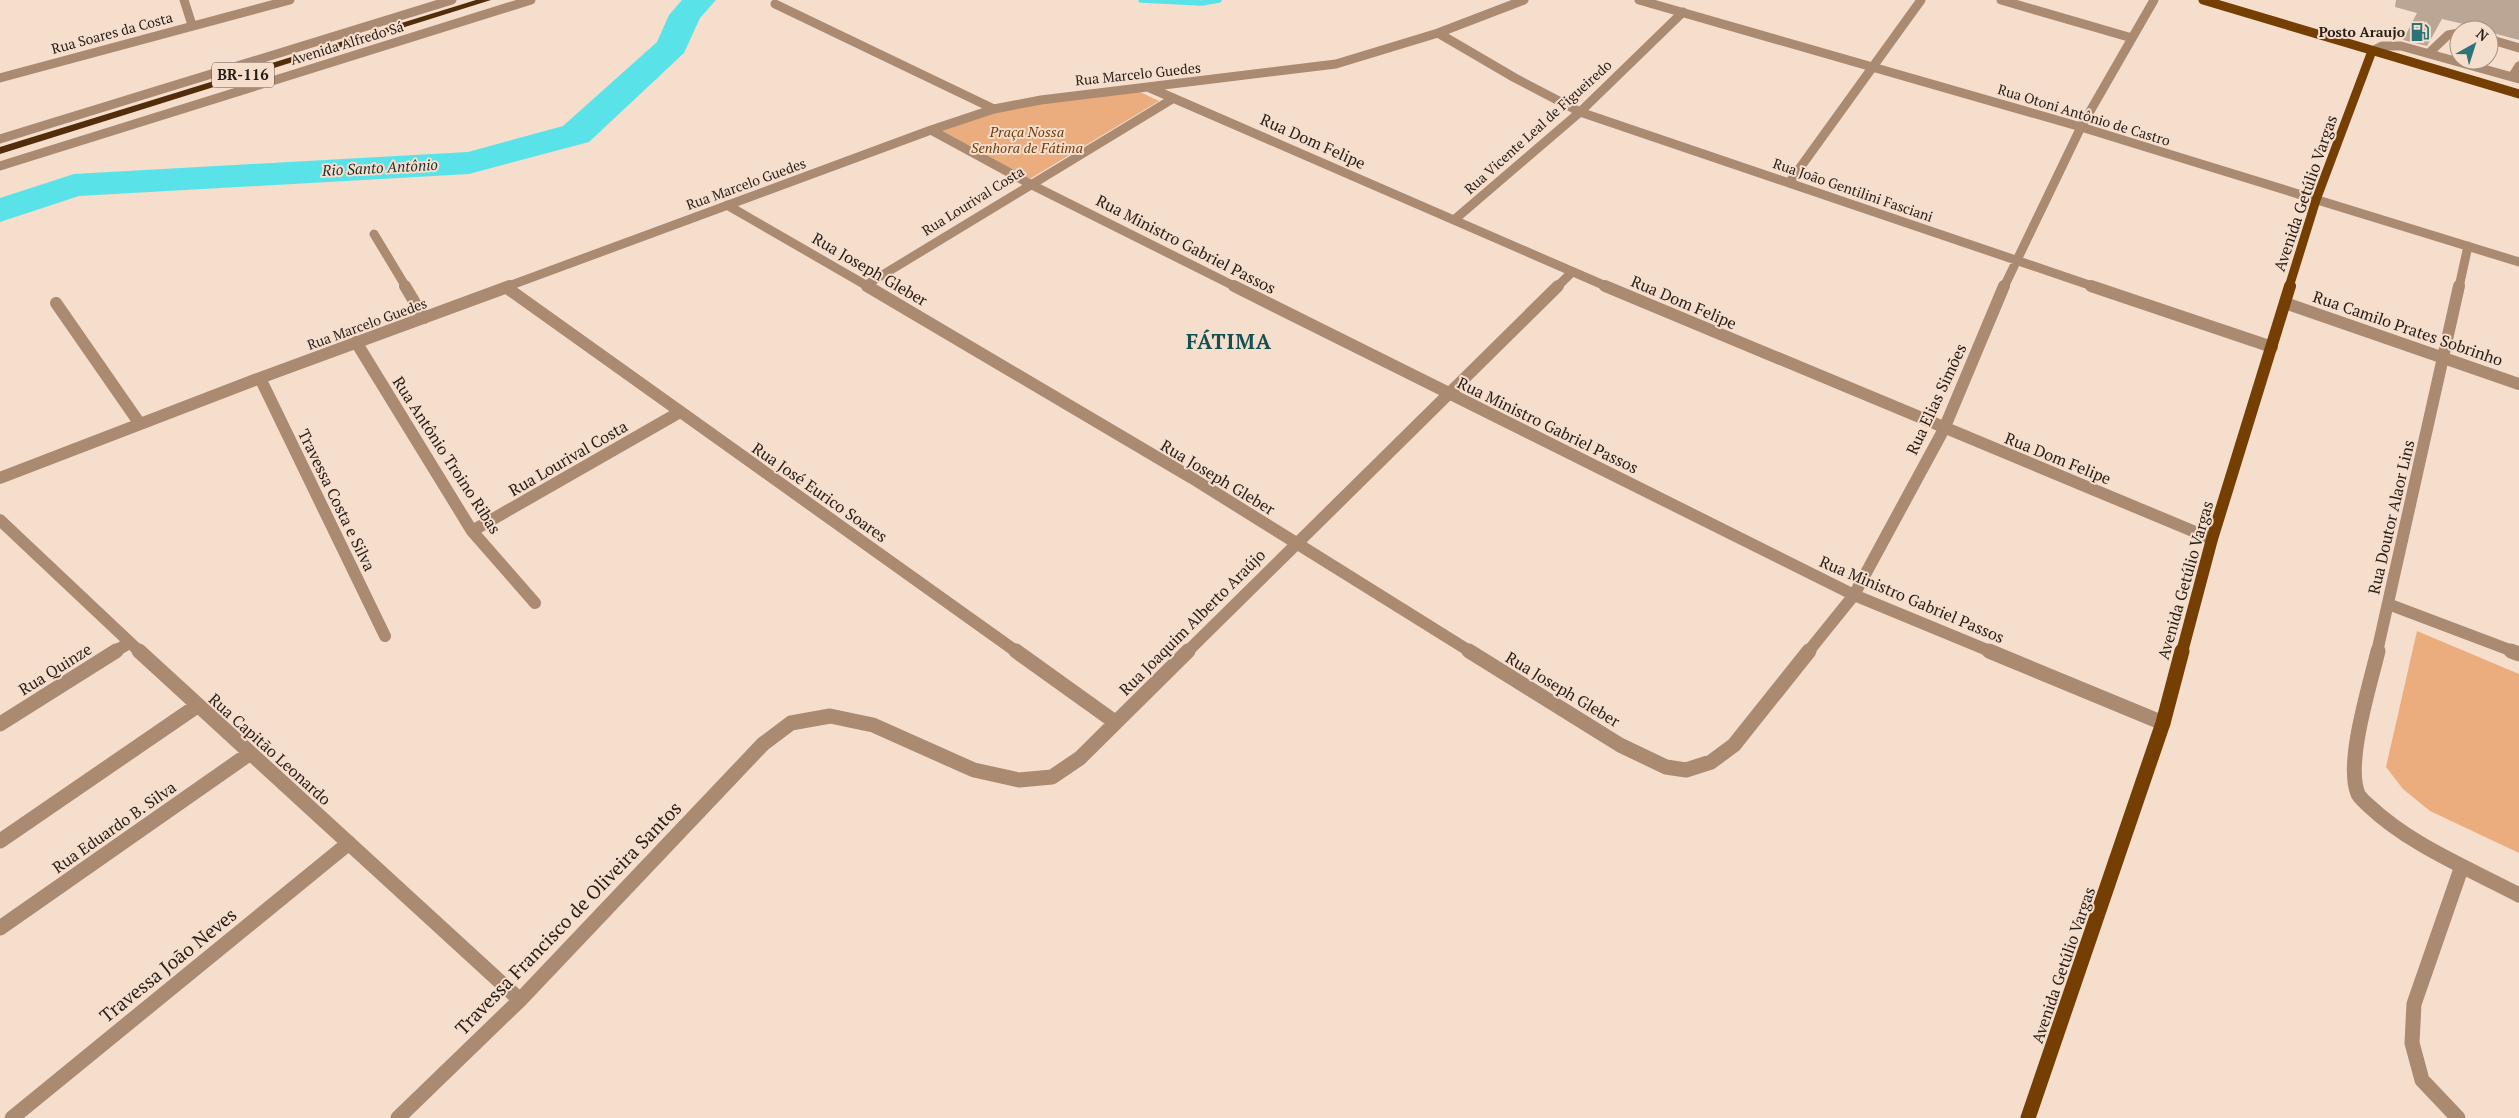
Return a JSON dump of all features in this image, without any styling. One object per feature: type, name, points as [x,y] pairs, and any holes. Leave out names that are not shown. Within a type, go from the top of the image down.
[{"type":"highway","name":"Avenida Alfredo Sá","points":[[0,151],[486,0]]},
{"type":"main road","points":[[2203,0],[2519,94]]},
{"type":"main road","name":"Avenida Getúlio Vargas","points":[[2028,1118],[2163,723],[2212,539],[2316,200],[2372,51]]},
{"type":"street","points":[[184,0],[192,25]]},
{"type":"street","name":"Rua Soares da Costa","points":[[0,78],[290,0]]},
{"type":"street","name":"Avenida Alfredo Sá","points":[[0,139],[452,0]]},
{"type":"street","name":"Avenida Alfredo Sá","points":[[0,166],[530,0]]},
{"type":"street","name":"Rua Marcelo Guedes","points":[[0,478],[356,342],[507,288],[931,130],[994,109],[1041,100],[1336,64],[1438,33],[1524,0]]},
{"type":"street","name":"Rua Otoni Antônio de Castro","points":[[1639,0],[1669,4],[1683,12],[2081,128],[2519,262]]},
{"type":"street","points":[[1789,183],[1921,0]]},
{"type":"street","points":[[2001,0],[2132,38]]},
{"type":"street","name":"Rua Elias Simões","points":[[1693,771],[1711,764],[1734,745],[1854,595],[1944,429],[2015,260],[2081,128],[2154,0]]},
{"type":"street","points":[[775,4],[994,109]]},
{"type":"street","name":"Rua Vicente Leal de Figueiredo","points":[[1454,220],[1580,112],[1683,12]]},
{"type":"street","name":"Rua João Gentilini Fasciani","points":[[1438,33],[1515,78],[1580,112],[2272,347]]},
{"type":"street","points":[[2429,53],[2449,35]]},
{"type":"street","points":[[2499,41],[2519,48]]},
{"type":"street","points":[[2372,51],[2382,46],[2391,46],[2429,53],[2515,78],[2519,66]]},
{"type":"street","name":"Rua Dom Felipe","points":[[1147,87],[1572,272],[1944,429],[2212,539]]},
{"type":"street","name":"Rua Lourival Costa","points":[[866,285],[1174,98]]},
{"type":"street","name":"Rua Ministro Gabriel Passos","points":[[931,130],[1030,184],[1854,595],[2163,723]]},
{"type":"street","name":"Rua Joseph Gleber","points":[[728,205],[866,285],[1297,543],[1565,711],[1630,749],[1667,767],[1693,771]]},
{"type":"street","points":[[374,234],[424,318]]},
{"type":"street","name":"Rua Doutor Alaor Lins","points":[[2462,866],[2412,838],[2381,817],[2358,795],[2354,774],[2355,752],[2468,246]]},
{"type":"street","name":"Rua Joaquim Alberto Araújo","points":[[763,744],[791,723],[830,716],[873,725],[974,770],[1019,780],[1052,777],[1080,758],[1572,272]]},
{"type":"street","name":"Rua José Eurico Soares","points":[[507,288],[1115,722]]},
{"type":"street","name":"Rua Camilo Prates Sobrinho","points":[[2285,302],[2519,384]]},
{"type":"street","points":[[56,303],[140,424]]},
{"type":"street","name":"Rua Antônio Troino Ribas","points":[[356,342],[472,531],[535,603]]},
{"type":"street","name":"Travessa Costa e Silva","points":[[260,378],[385,636]]},
{"type":"street","name":"Rua Lourival Costa","points":[[472,531],[680,412]]},
{"type":"street","name":"Rua Capitão Leonardo","points":[[0,520],[197,706],[520,1000]]},
{"type":"street","points":[[2388,604],[2519,654]]},
{"type":"street","name":"Rua Quinze","points":[[0,724],[129,643]]},
{"type":"street","points":[[0,841],[197,706]]},
{"type":"street","name":"Travessa Francisco de Oliveira Santos","points":[[398,1118],[520,1000],[763,744]]},
{"type":"street","name":"Rua Eduardo B. Silva","points":[[0,928],[249,754]]},
{"type":"street","name":"Travessa João Neves","points":[[12,1118],[349,843]]},
{"type":"street","points":[[2458,1118],[2422,1080],[2412,1043],[2414,1004],[2462,866],[2519,895]]},
{"type":"green space","name":"Praça Nossa Senhora de Fátima","points":[[1136,90],[1159,101],[1028,180],[939,132],[1000,110]]},
{"type":"green space","points":[[2417,631],[2519,674],[2519,853],[2430,811],[2403,789],[2386,767]]},
{"type":"building","points":[[2396,0],[2519,0],[2519,40],[2499,35],[2499,20],[2449,21],[2442,19],[2427,46],[2403,40],[2417,13],[2395,7]]},
{"type":"waterway","name":"Rio Santo Antônio","points":[[0,211],[74,185],[469,163],[576,134],[672,46],[685,15],[700,0]]},
{"type":"waterway","name":"Rio Santo Antônio","points":[[1141,0],[1202,3],[1219,0]]},
{"type":"place","name":"Posto Araujo","points":[[2420,32]]},
{"type":"district","name":"FÁTIMA","points":[[1229,342]]}]
